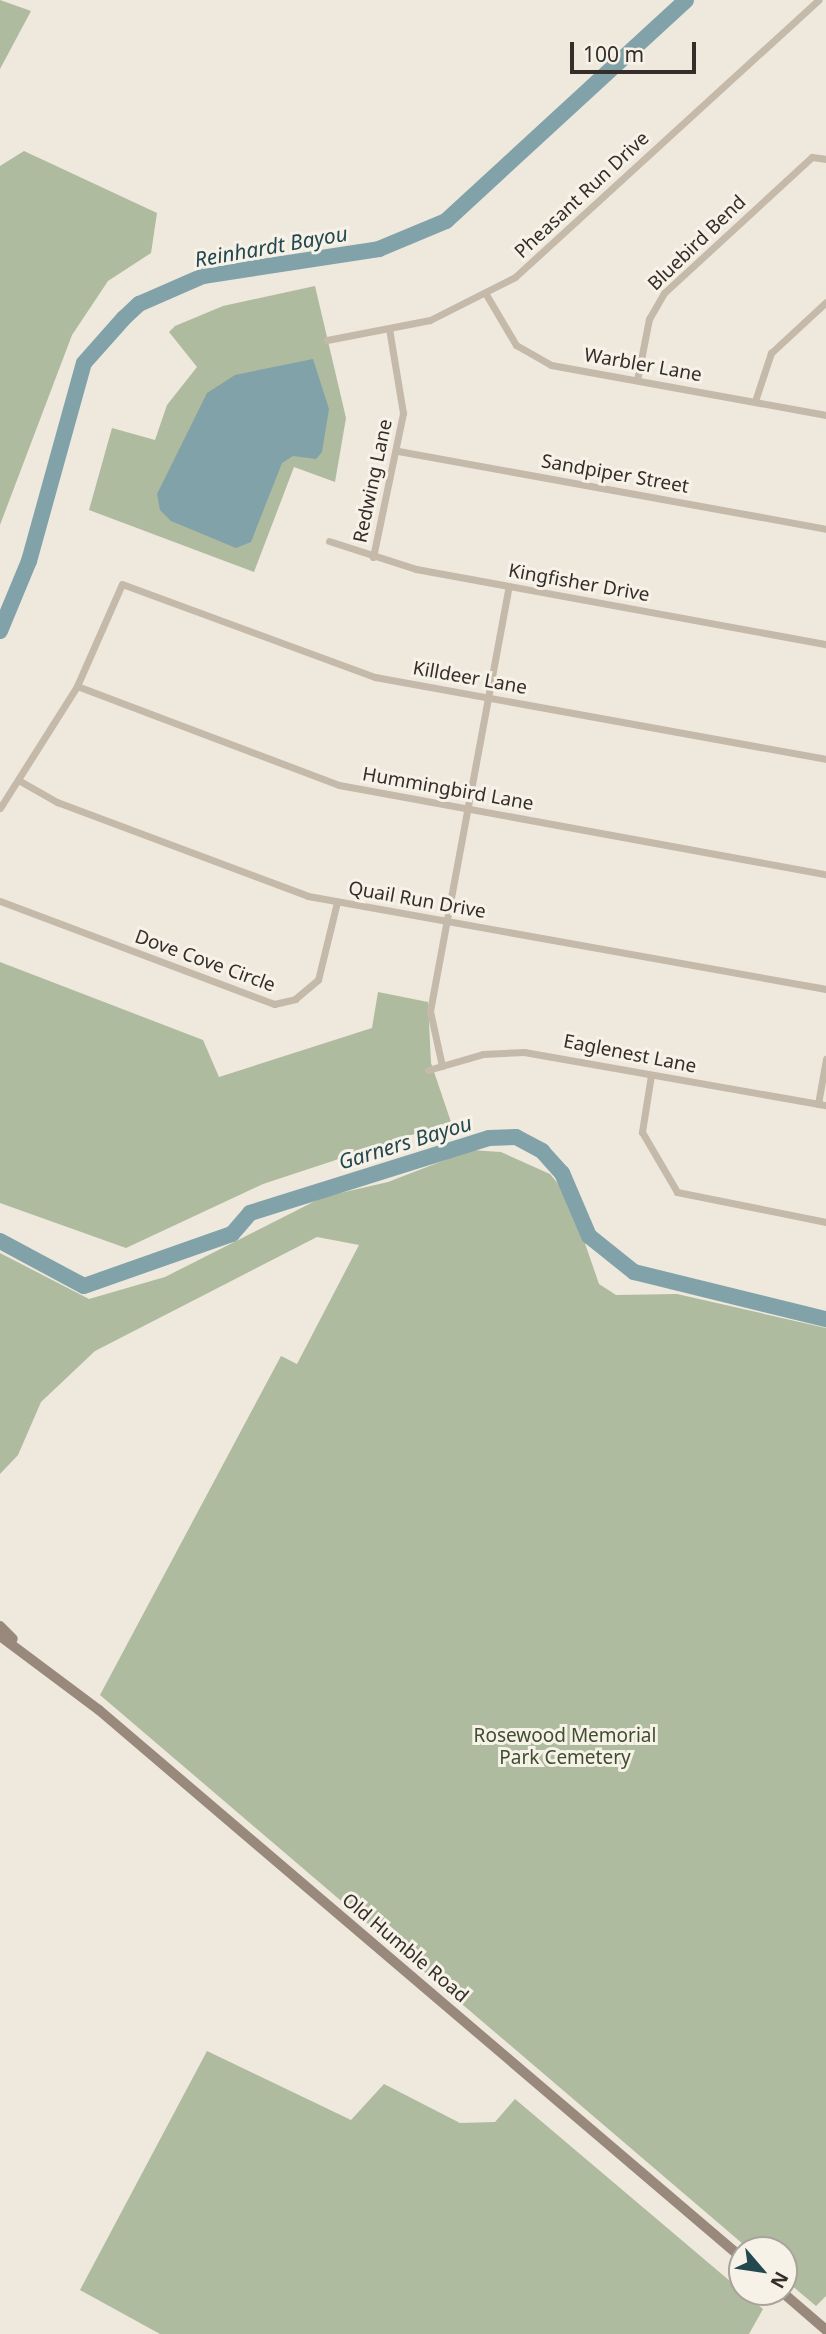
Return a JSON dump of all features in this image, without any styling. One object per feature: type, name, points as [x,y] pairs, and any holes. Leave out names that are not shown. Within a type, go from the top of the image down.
[{"type":"main road","name":"Old Humble Road","points":[[0,1626],[728,2246]]},
{"type":"main road","name":"Old Humble Road","points":[[0,1636],[45,1667]]},
{"type":"main road","points":[[798,2306],[825,2329]]},
{"type":"street","name":"Pheasant Run Drive","points":[[327,340],[389,328],[487,296],[537,258],[818,0]]},
{"type":"street","name":"Bluebird Bend","points":[[637,380],[649,319],[664,293],[823,157]]},
{"type":"street","name":"Warbler Lane","points":[[487,296],[502,328],[531,356],[637,380],[826,415]]},
{"type":"street","points":[[755,401],[771,354],[826,302]]},
{"type":"street","name":"Redwing Lane","points":[[373,556],[398,451],[402,403],[389,328]]},
{"type":"street","name":"Sandpiper Street","points":[[398,451],[826,529]]},
{"type":"street","name":"Kingfisher Drive","points":[[329,541],[373,556],[509,586],[826,643]]},
{"type":"street","name":"Killdeer Lane","points":[[77,686],[122,584],[342,667],[488,697],[826,759]]},
{"type":"street","points":[[442,1066],[430,1011],[509,586]]},
{"type":"street","points":[[0,808],[20,781],[77,686]]},
{"type":"street","name":"Hummingbird Lane","points":[[77,686],[306,775],[468,810],[826,874]]},
{"type":"street","name":"Quail Run Drive","points":[[20,781],[57,802],[251,877],[337,902],[826,989]]},
{"type":"street","name":"Dove Cove Circle","points":[[0,901],[274,1004],[295,999],[318,980],[337,902]]},
{"type":"street","name":"Eaglenest Lane","points":[[428,1070],[524,1052],[822,1105]]},
{"type":"street","points":[[822,1105],[826,1059]]},
{"type":"street","points":[[651,1075],[642,1132],[677,1192],[826,1222]]},
{"type":"green space","points":[[0,0],[31,11],[0,69]]},
{"type":"green space","points":[[24,151],[157,213],[151,253],[108,281],[72,335],[0,525],[0,166]]},
{"type":"green space","points":[[315,286],[346,418],[335,482],[294,467],[254,572],[89,510],[112,428],[155,440],[167,405],[197,367],[169,332],[175,326],[223,306]]},
{"type":"green space","points":[[0,962],[203,1040],[219,1077],[372,1028],[378,992],[428,1002],[431,1063],[451,1122],[263,1184],[126,1248],[0,1203]]},
{"type":"green space","name":"Rosewood Memorial Park Cemetery","points":[[471,1150],[501,1152],[550,1174],[569,1197],[599,1284],[616,1295],[677,1294],[826,1328],[826,2296],[816,2306],[798,2291],[798,2236],[734,2236],[100,1695],[281,1356],[297,1364],[359,1245],[317,1237],[95,1351],[41,1402],[18,1455],[0,1474],[0,1253],[89,1299],[165,1277],[323,1197],[388,1182]]},
{"type":"green space","points":[[207,2051],[351,2120],[384,2084],[460,2123],[495,2122],[515,2099],[728,2279],[728,2306],[759,2306],[763,2309],[749,2334],[160,2334],[80,2290]]},
{"type":"water","points":[[313,359],[329,409],[322,452],[316,459],[293,456],[282,463],[251,542],[236,548],[171,521],[160,510],[157,494],[207,393],[235,375]]},
{"type":"waterway","name":"Reinhardt Bayou","points":[[0,631],[29,561],[84,363],[139,304],[203,276],[379,249],[446,221],[686,0]]},
{"type":"waterway","name":"Garners Bayou","points":[[0,1241],[84,1286],[232,1234],[250,1213],[489,1138],[516,1137],[542,1151],[562,1173],[589,1236],[634,1272],[826,1319]]}]
